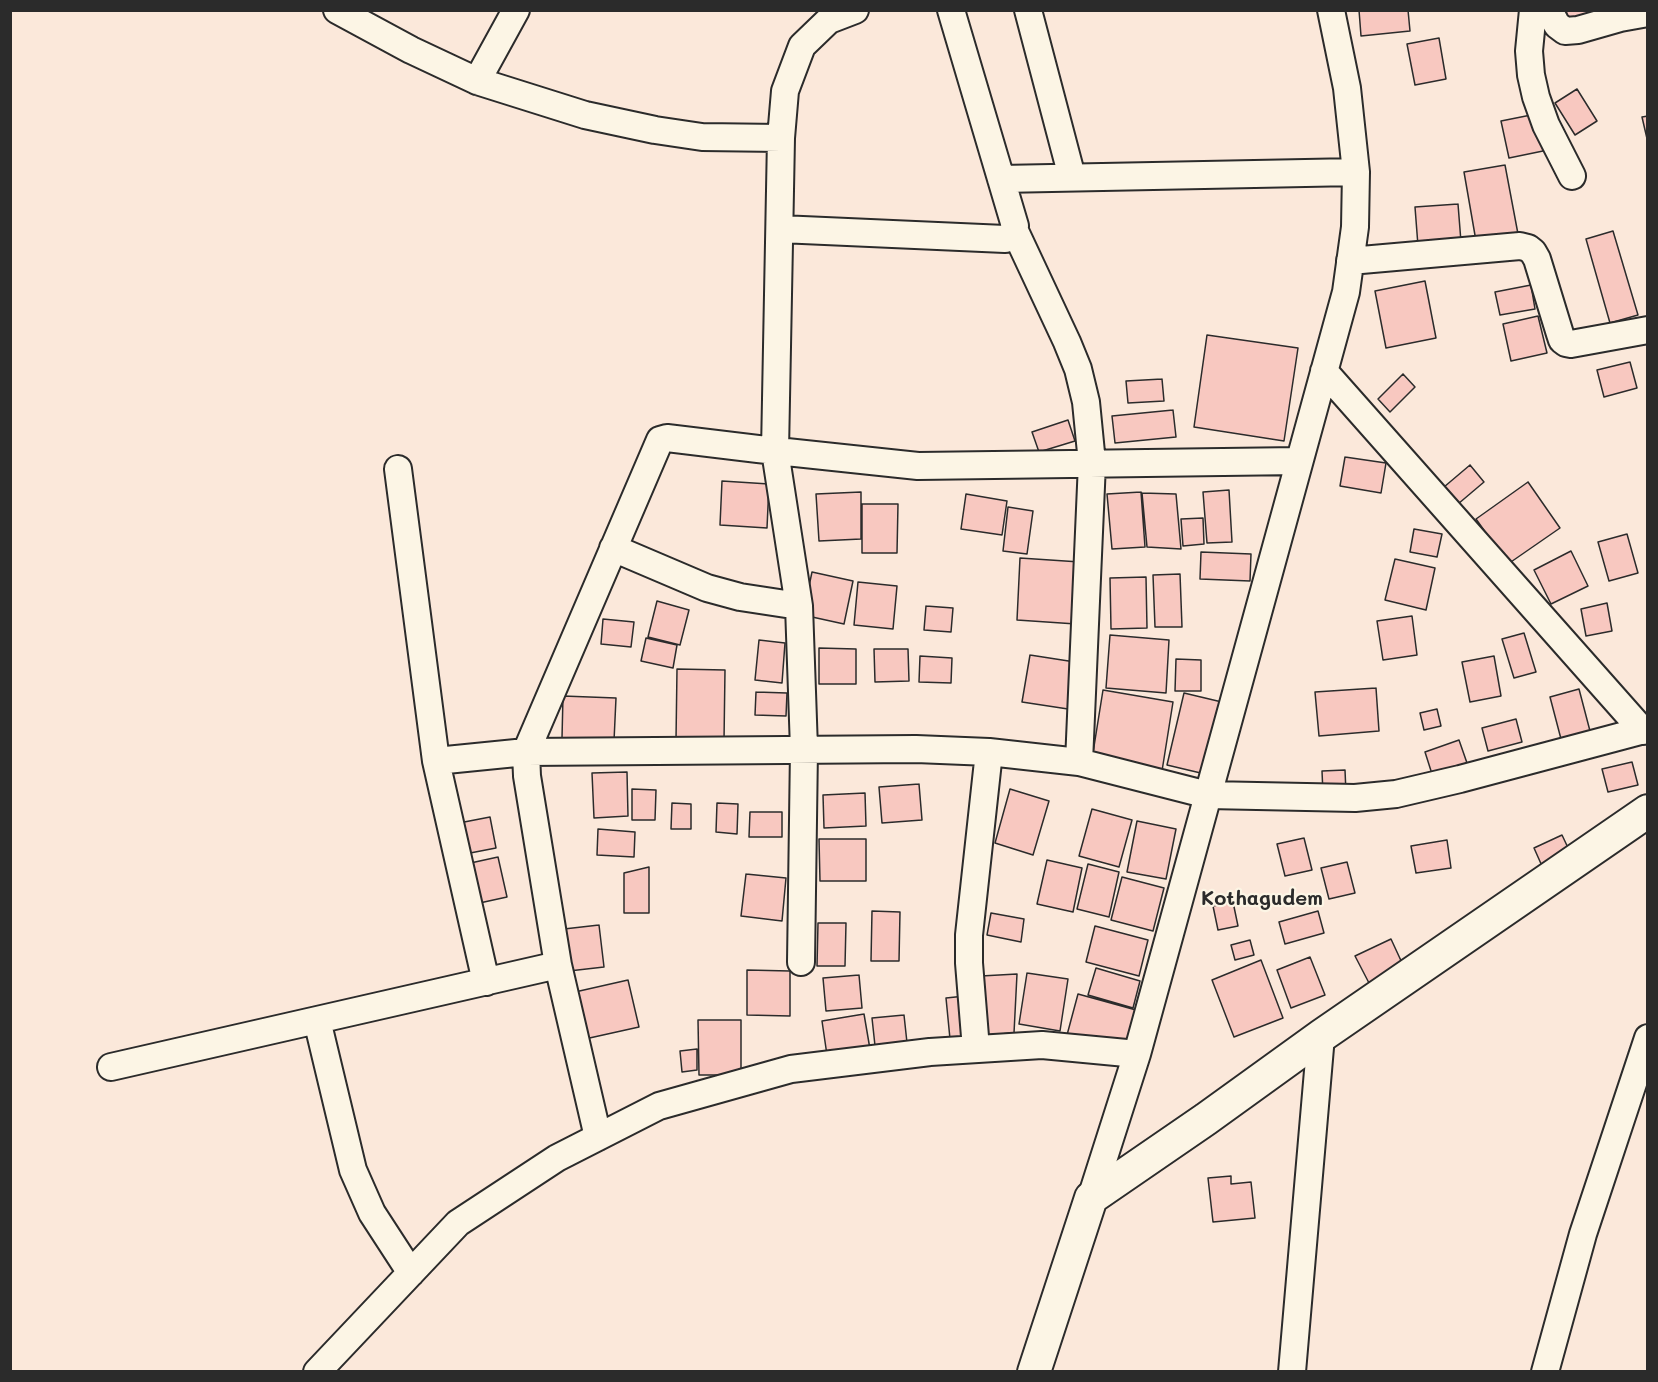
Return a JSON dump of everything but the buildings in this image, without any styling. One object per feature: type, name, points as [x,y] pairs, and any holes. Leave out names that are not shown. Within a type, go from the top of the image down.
[{"type":"street","points":[[337,10],[411,50],[477,81],[585,115],[655,130],[702,137],[782,138]]},
{"type":"street","points":[[477,81],[516,10]]},
{"type":"street","points":[[801,962],[804,749],[800,606],[776,451],[782,138],[785,91],[802,46],[829,20],[855,10]]},
{"type":"street","points":[[951,10],[1015,231],[1059,323],[1078,369],[1086,402],[1092,463],[1079,762]]},
{"type":"street","points":[[1028,10],[1072,177]]},
{"type":"street","points":[[1034,1371],[1137,1054],[1346,292],[1354,227],[1356,172],[1347,88],[1331,10]]},
{"type":"street","points":[[1533,10],[1529,51],[1536,97],[1546,125],[1572,176]]},
{"type":"street","points":[[1548,10],[1557,26],[1565,31],[1578,30],[1647,12]]},
{"type":"street","points":[[1001,179],[1356,172]]},
{"type":"street","points":[[780,230],[1005,239],[1012,236],[1015,231]]},
{"type":"street","points":[[1350,261],[1520,246],[1533,252],[1537,260],[1560,334],[1566,343],[1647,330]]},
{"type":"street","points":[[436,761],[526,752],[916,749],[989,752],[1079,762],[1208,795],[1355,798],[1396,794],[1460,779],[1645,730],[1324,371]]},
{"type":"street","points":[[598,1137],[558,965],[527,776],[526,752],[657,443],[662,438],[918,466],[1299,461]]},
{"type":"street","points":[[398,469],[436,761],[486,982]]},
{"type":"street","points":[[613,548],[707,588],[740,597],[800,606]]},
{"type":"street","points":[[976,1049],[969,935],[989,752]]},
{"type":"street","points":[[1091,1198],[1647,811]]},
{"type":"street","points":[[111,1067],[558,965]]},
{"type":"street","points":[[317,1020],[353,1170],[372,1213],[411,1273]]},
{"type":"street","points":[[1292,1371],[1321,1036]]},
{"type":"street","points":[[1545,1371],[1583,1234],[1647,1038]]},
{"type":"street","points":[[317,1371],[458,1223],[557,1158],[659,1106],[791,1069],[930,1052],[1042,1045],[1137,1054]]},
{"type":"district","name":"Kothagudem","points":[[1262,899]]}]
